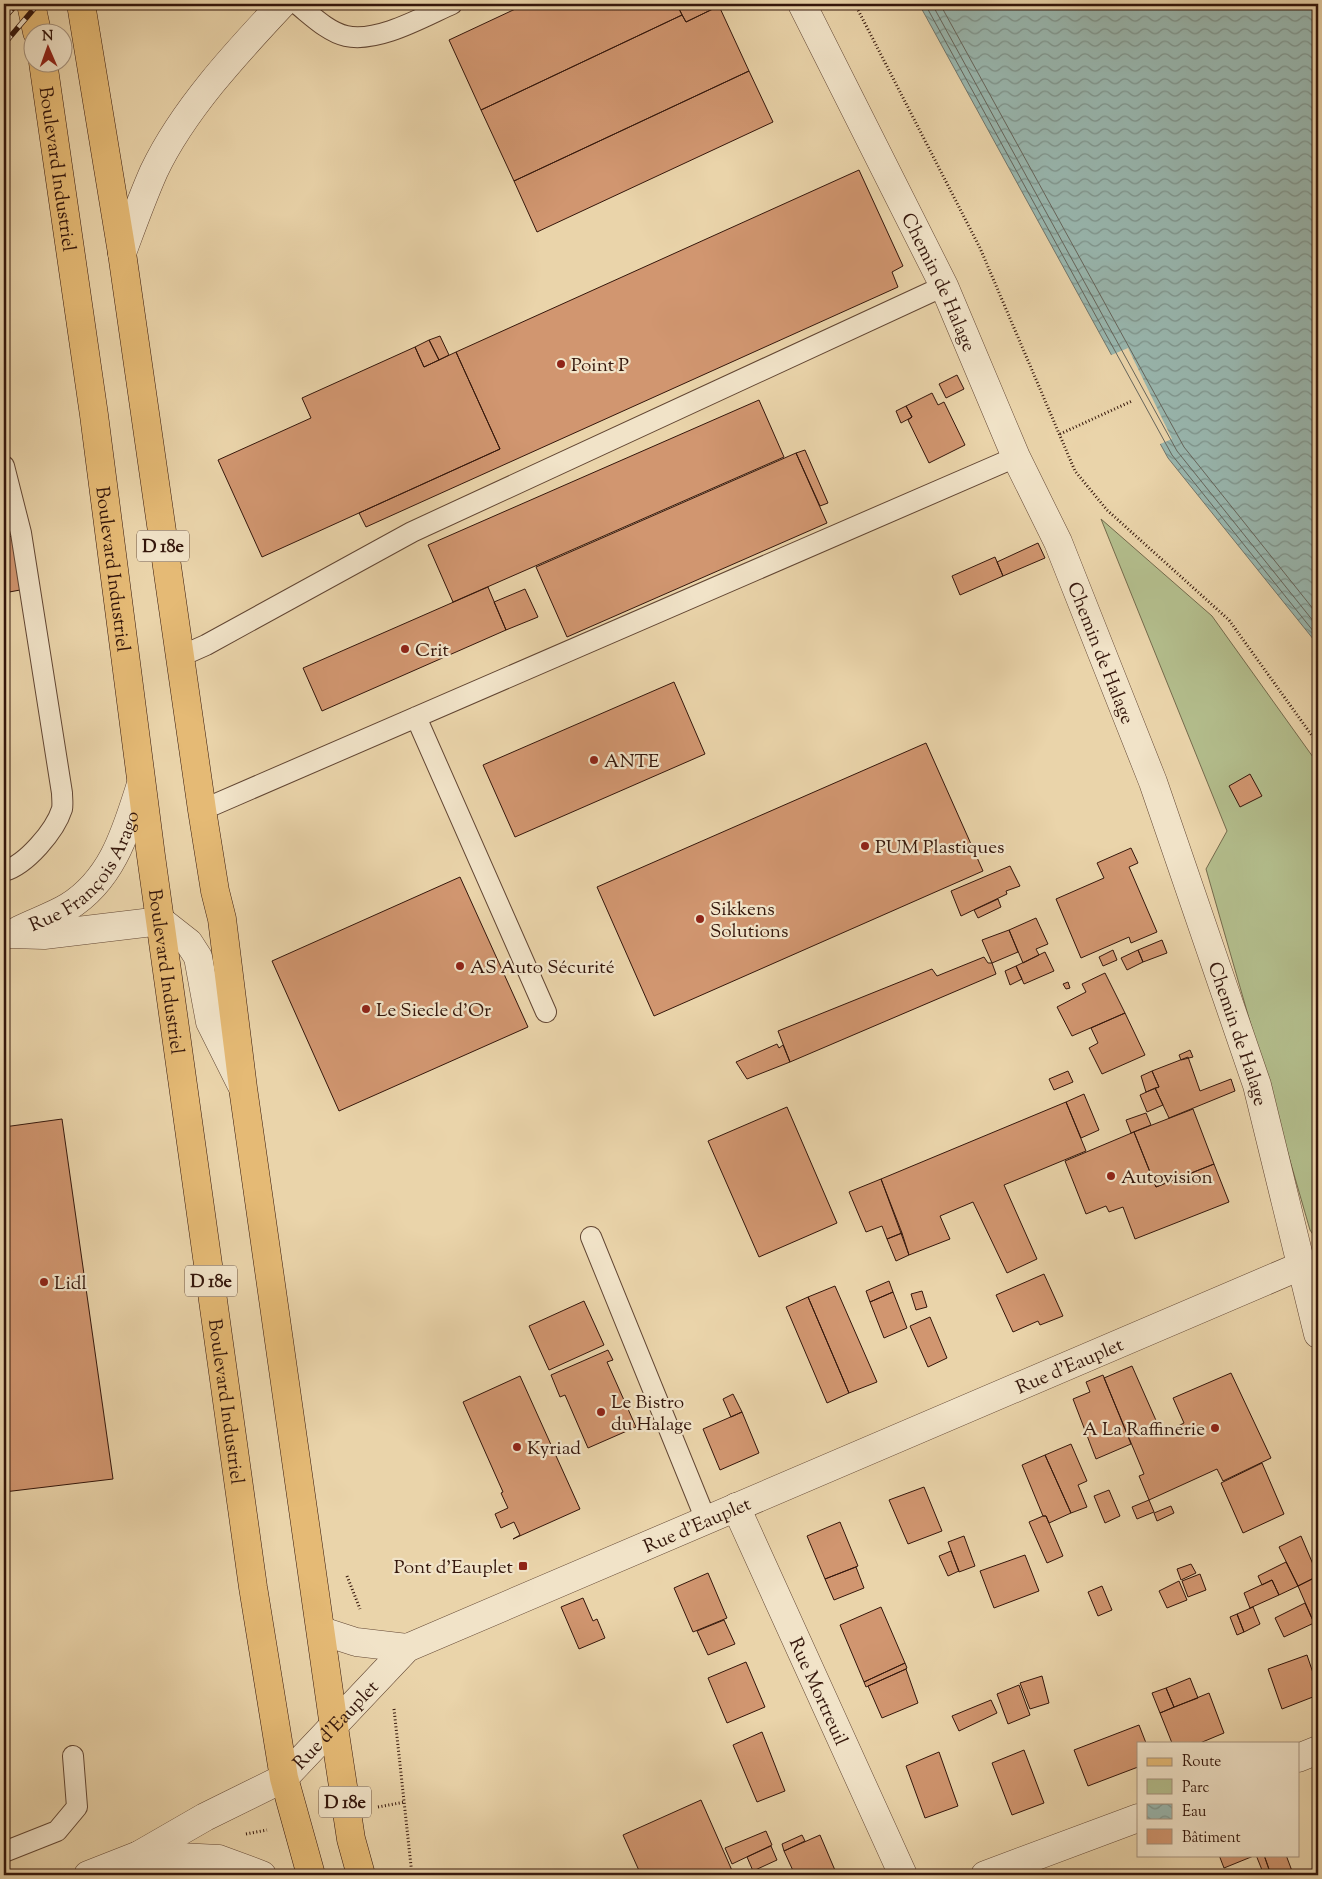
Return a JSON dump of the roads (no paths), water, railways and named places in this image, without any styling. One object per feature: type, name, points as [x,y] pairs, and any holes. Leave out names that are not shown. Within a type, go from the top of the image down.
[{"type":"main road","points":[[31,4],[35,22]]},
{"type":"main road","name":"D 18e","points":[[81,4],[122,254],[202,810],[215,891],[222,919],[243,1088],[322,1631],[334,1727],[351,1840],[361,1875]]},
{"type":"main road","name":"Boulevard Industriel","points":[[44,72],[94,415],[141,784],[253,1587],[284,1778],[311,1875]]},
{"type":"street","points":[[122,254],[154,171],[175,135],[212,84],[282,4]]},
{"type":"street","name":"Chemin de Halage","points":[[802,4],[944,286],[1016,457],[1058,542],[1153,782],[1258,1085],[1303,1265],[1318,1334]]},
{"type":"street","name":"Rue François Arago","points":[[7,934],[68,907],[94,886],[113,860],[124,837],[141,784]]},
{"type":"street","points":[[7,934],[44,935],[161,921],[189,943],[198,957],[210,1022],[243,1088]]},
{"type":"street","name":"Rue d'Eauplet","points":[[88,1875],[139,1856],[205,1817],[284,1778],[407,1648],[1303,1265]]},
{"type":"street","name":"Rue Mortreuil","points":[[736,1508],[902,1875]]},
{"type":"street","points":[[322,1631],[356,1642],[407,1648]]},
{"type":"street","points":[[1300,1757],[1318,1750]]},
{"type":"street","points":[[985,1875],[1137,1818]]},
{"type":"street","name":"Rue d'Eauplet","points":[[139,1856],[172,1866],[219,1859],[262,1875]]},
{"type":"lane","points":[[298,4],[333,31],[345,36],[365,38],[404,26],[452,4]]},
{"type":"lane","points":[[179,657],[206,645],[412,532],[944,286]]},
{"type":"lane","points":[[202,810],[1016,457]]},
{"type":"lane","points":[[4,466],[21,533],[62,793],[62,808],[47,835],[31,854],[4,871]]},
{"type":"lane","points":[[416,717],[546,1012]]},
{"type":"lane","points":[[591,1237],[706,1520]]},
{"type":"lane","points":[[4,1852],[57,1831],[77,1807],[73,1756]]},
{"type":"water","points":[[919,4],[1318,4],[1318,645],[1168,458]]},
{"type":"railway","points":[[4,18],[17,4]]},
{"type":"railway","points":[[4,44],[38,4]]},
{"type":"place","name":"Point P","points":[[561,364]]},
{"type":"place","name":"Crit","points":[[405,649]]},
{"type":"place","name":"ANTE","points":[[594,760]]},
{"type":"place","name":"PUM Plastiques","points":[[865,846]]},
{"type":"place","name":"Sikkens Solutions","points":[[700,919]]},
{"type":"place","name":"AS Auto Sécurité","points":[[460,966]]},
{"type":"place","name":"Le Siecle d'Or","points":[[366,1009]]},
{"type":"place","name":"Autovision","points":[[1111,1176]]},
{"type":"place","name":"Lidl","points":[[44,1282]]},
{"type":"place","name":"Le Bistro du Halage","points":[[601,1412]]},
{"type":"place","name":"A La Raffinerie","points":[[1215,1428]]},
{"type":"place","name":"Kyriad","points":[[517,1447]]},
{"type":"place","name":"Pont d'Eauplet","points":[[523,1566]]}]
